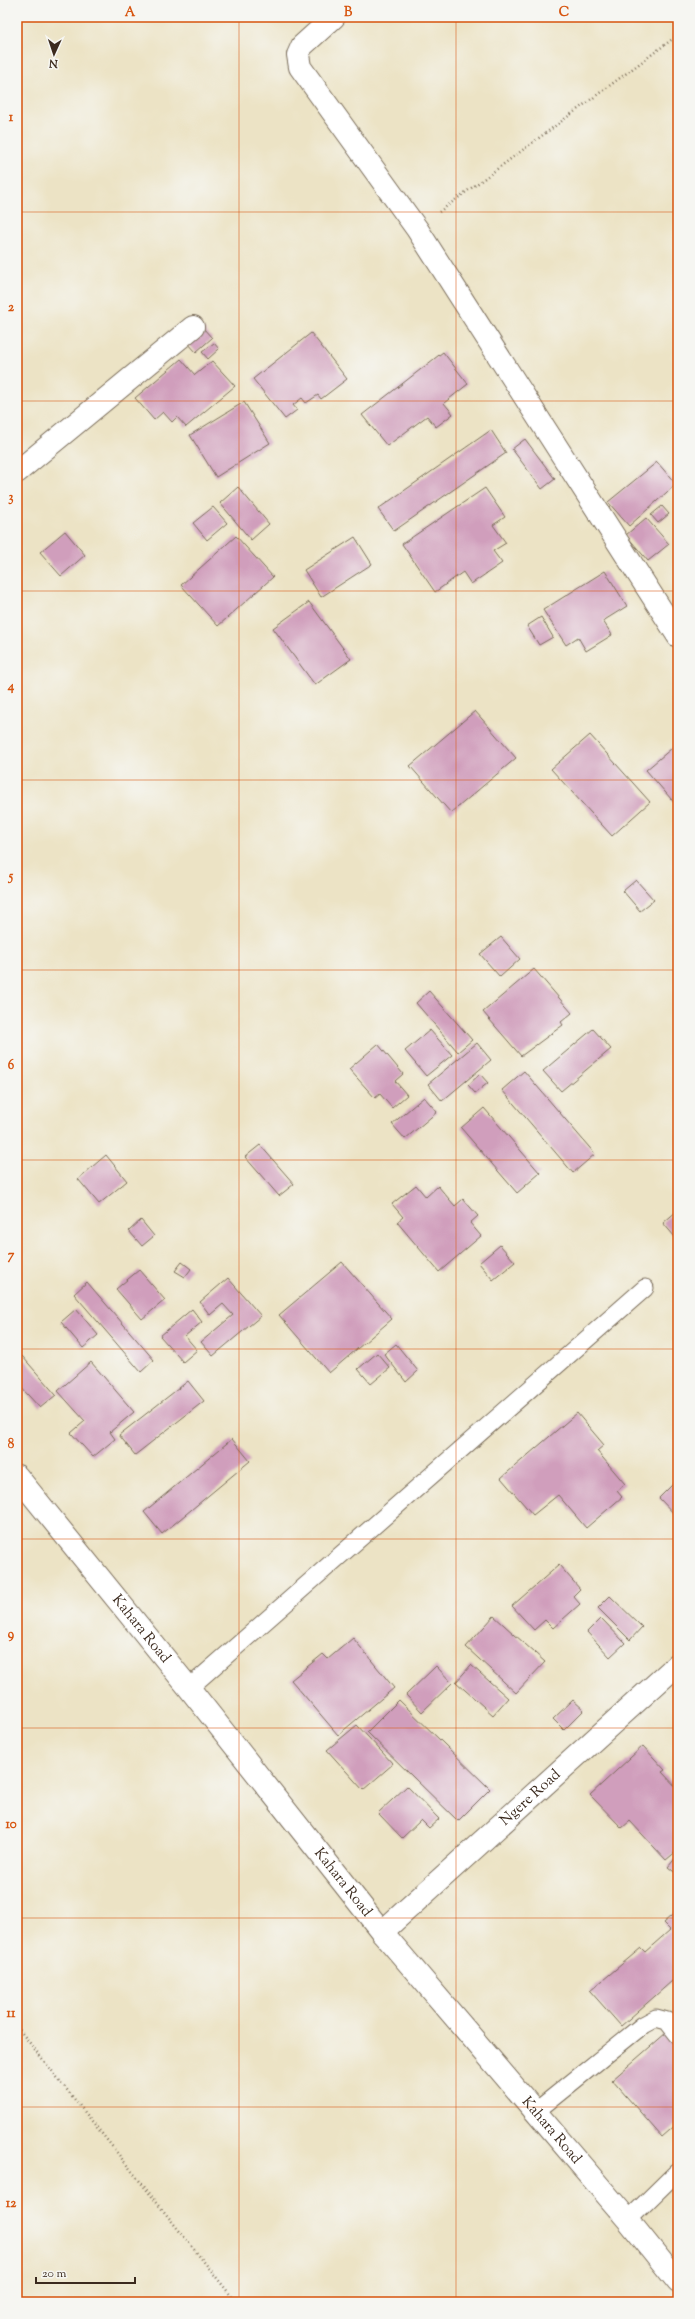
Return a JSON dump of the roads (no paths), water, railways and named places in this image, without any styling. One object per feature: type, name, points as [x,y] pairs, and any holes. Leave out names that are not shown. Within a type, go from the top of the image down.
[{"type":"street","points":[[334,17],[302,46],[298,55],[300,67],[417,229],[678,636]]},
{"type":"street","points":[[17,472],[193,327]]},
{"type":"street","name":"Kahara Road","points":[[17,1476],[189,1688],[382,1932],[628,2220],[678,2282]]},
{"type":"street","name":"Ngere Road","points":[[382,1932],[678,1664]]},
{"type":"lane","points":[[189,1688],[645,1288]]},
{"type":"lane","points":[[535,2112],[643,2025],[656,2018],[667,2021],[678,2035]]},
{"type":"lane","points":[[628,2220],[678,2171]]}]
